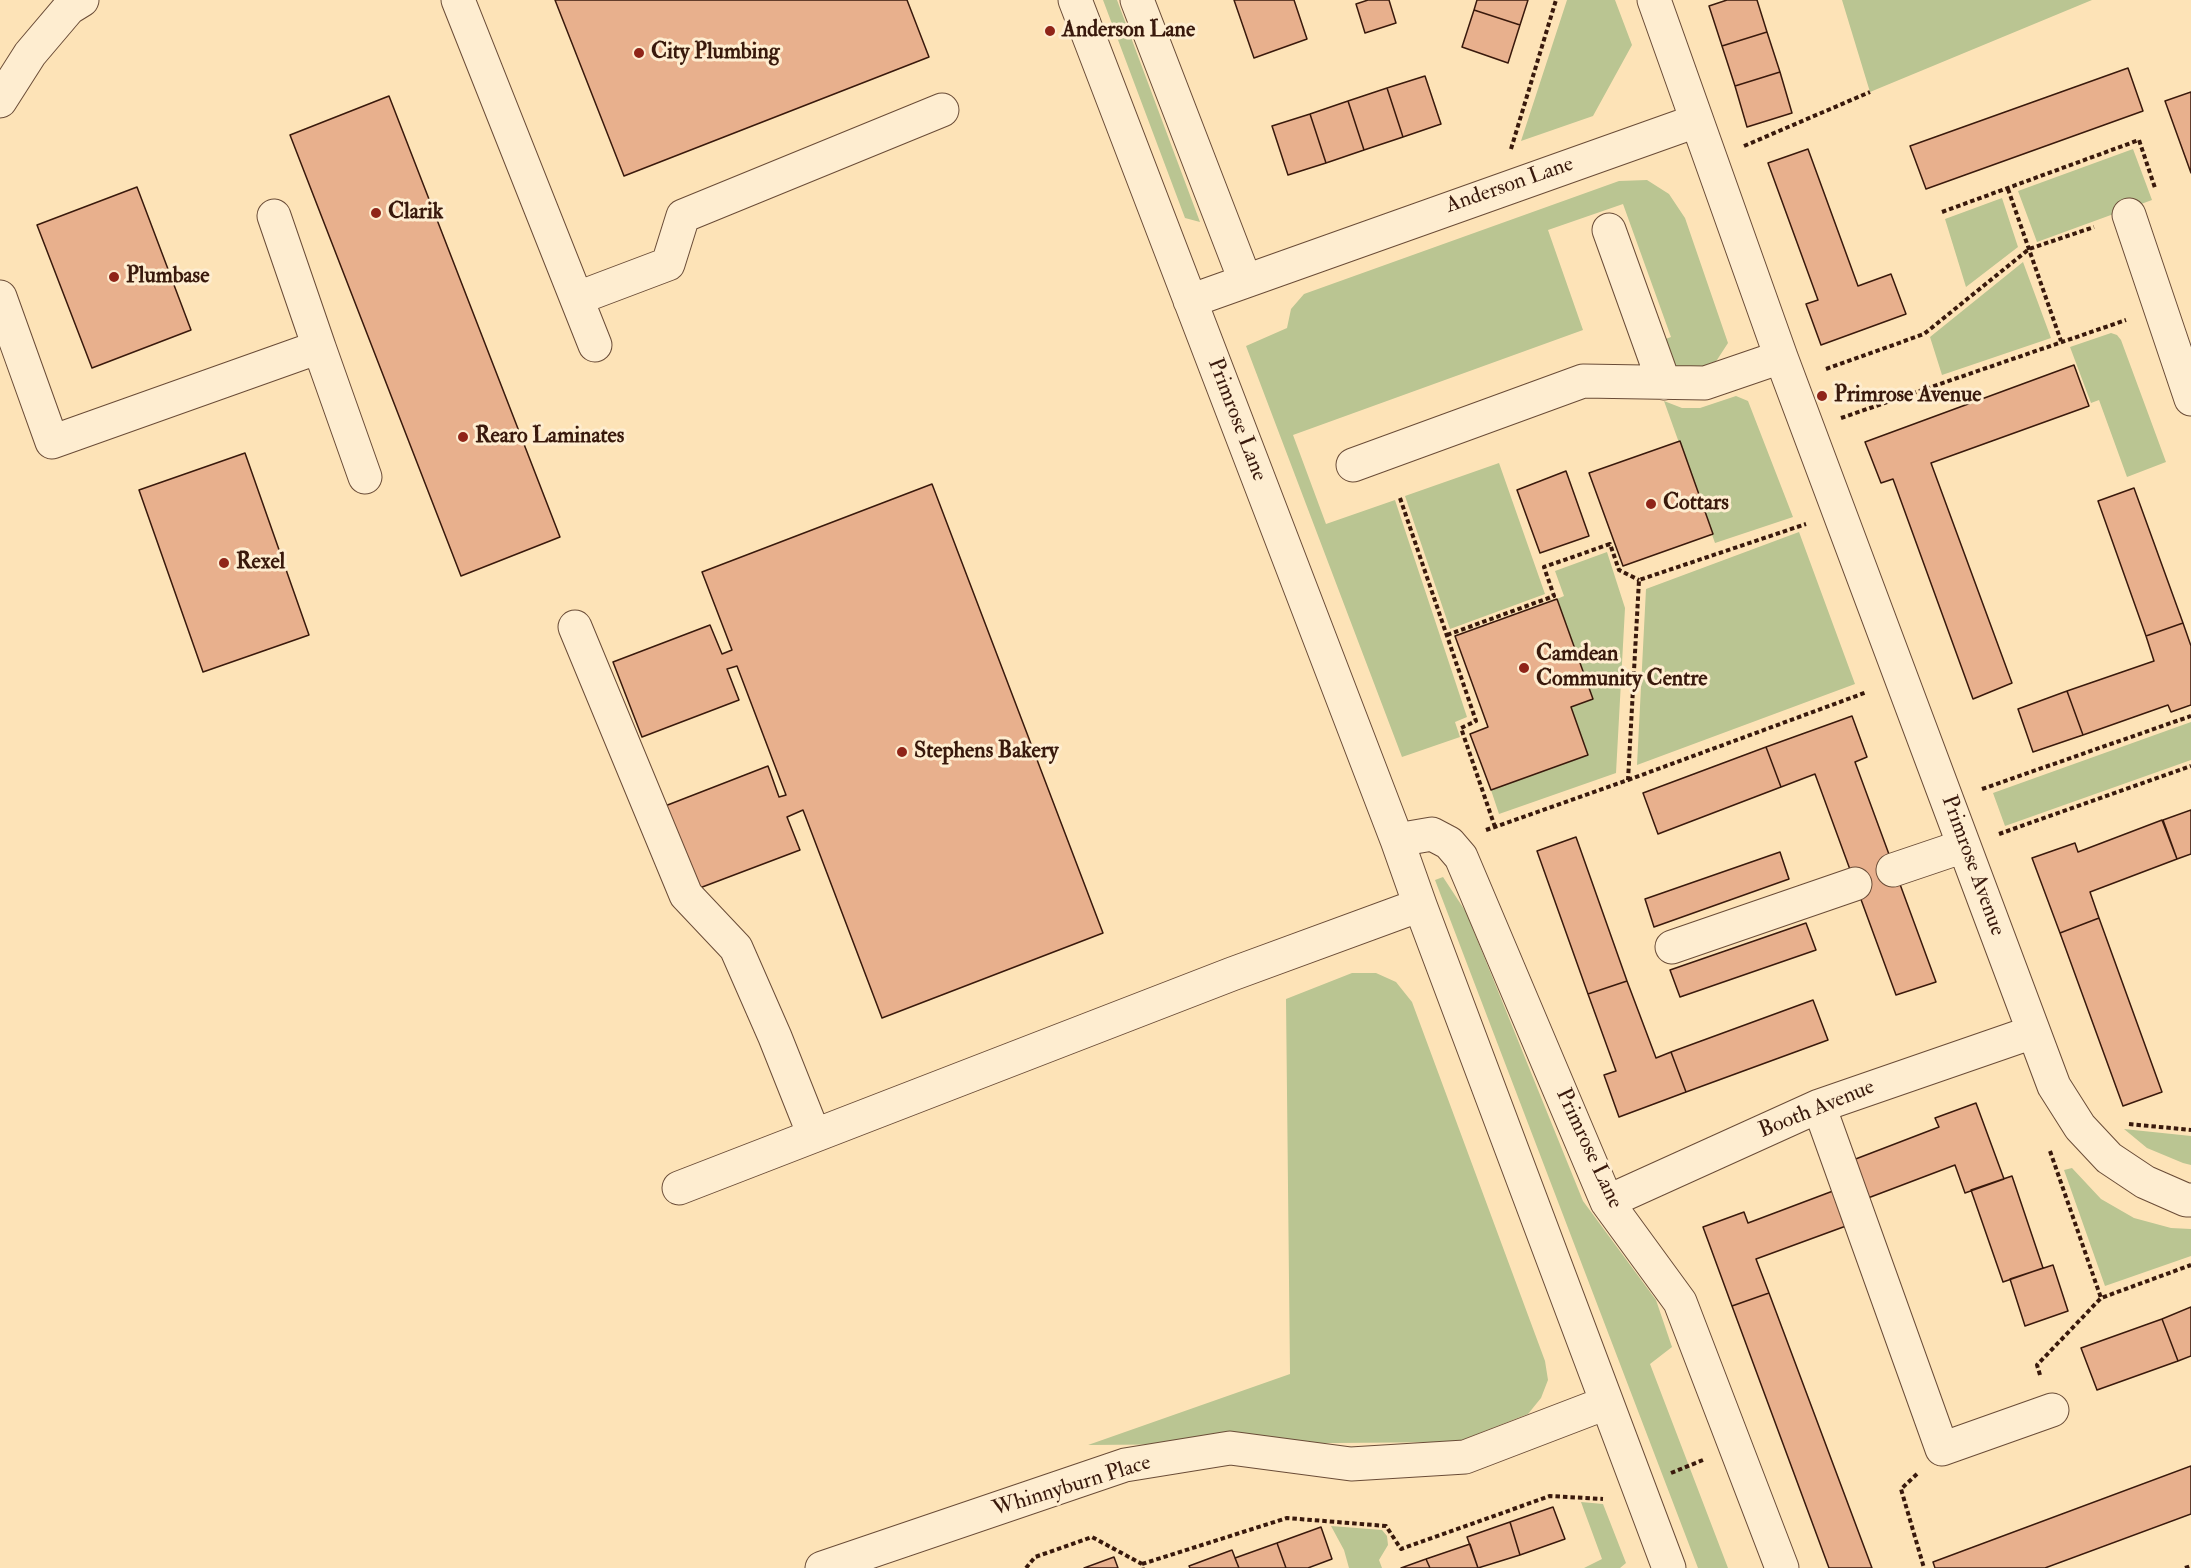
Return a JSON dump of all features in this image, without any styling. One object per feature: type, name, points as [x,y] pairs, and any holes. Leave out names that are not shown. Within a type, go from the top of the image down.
[{"type":"street","points":[[0,101],[30,54],[69,8],[82,0]]},
{"type":"street","points":[[458,0],[595,345]]},
{"type":"street","name":"Primrose Lane","points":[[1075,0],[1397,840],[1606,1403],[1670,1568]]},
{"type":"street","points":[[1137,0],[1245,280]]},
{"type":"street","name":"Primrose Avenue","points":[[1654,0],[1786,369],[2054,1086],[2080,1127],[2109,1158],[2145,1182],[2186,1200],[2191,1200]]},
{"type":"street","points":[[578,298],[668,264],[683,216],[942,110]]},
{"type":"street","name":"Anderson Lane","points":[[1190,301],[1696,121]]},
{"type":"street","points":[[2128,215],[2191,399]]},
{"type":"street","points":[[274,216],[365,477]]},
{"type":"street","points":[[1609,230],[1664,382]]},
{"type":"street","points":[[0,297],[52,442],[319,347]]},
{"type":"street","points":[[1353,465],[1584,381],[1705,383],[1786,369]]},
{"type":"street","points":[[575,627],[686,895],[736,948],[814,1135]]},
{"type":"street","points":[[1397,840],[1432,834],[1449,843]]},
{"type":"street","name":"Primrose Lane","points":[[1449,843],[1461,857],[1607,1202],[1680,1302],[1782,1568]]},
{"type":"street","points":[[1893,870],[1964,846]]},
{"type":"street","points":[[1672,947],[1855,884]]},
{"type":"street","points":[[679,1188],[1232,974],[1420,905]]},
{"type":"street","name":"Booth Avenue","points":[[1607,1202],[1819,1106],[2033,1032]]},
{"type":"street","points":[[1819,1106],[1941,1449],[2052,1410]]},
{"type":"street","name":"Whinnyburn Place","points":[[822,1568],[1125,1465],[1230,1448],[1351,1464],[1465,1457],[1606,1403]]},
{"type":"path","points":[[1498,190],[1556,0]]},
{"type":"path","points":[[1710,160],[1870,92]]},
{"type":"path","points":[[1942,212],[2139,140]]},
{"type":"path","points":[[2008,189],[2061,341]]},
{"type":"path","points":[[1786,369],[1924,334],[2029,249]]},
{"type":"path","points":[[1809,429],[2160,309]]},
{"type":"path","points":[[1400,498],[1476,722],[1461,728],[1495,827]]},
{"type":"path","points":[[1447,635],[1554,596],[1544,567],[1610,544],[1619,570],[1639,580],[1841,513]]},
{"type":"path","points":[[1628,780],[1639,580]]},
{"type":"path","points":[[1449,843],[1902,680]]},
{"type":"path","points":[[1948,802],[2191,716]]},
{"type":"path","points":[[1964,846],[2191,766]]},
{"type":"path","points":[[2074,1118],[2191,1130]]},
{"type":"path","points":[[2048,1146],[2101,1298]]},
{"type":"path","points":[[2052,1410],[2037,1365],[2101,1298],[2191,1265]]},
{"type":"path","points":[[1026,1568],[1035,1557],[1092,1537],[1142,1566],[1287,1518],[1386,1526],[1401,1549],[1550,1496],[1609,1499],[1735,1448]]},
{"type":"path","points":[[1924,1568],[1901,1490],[1941,1449]]},
{"type":"path","points":[[2185,1568],[2191,1566]]},
{"type":"green space","points":[[1103,0],[1117,0],[1200,222],[1185,218]]},
{"type":"green space","points":[[1567,0],[1615,0],[1632,45],[1593,116],[1521,141]]},
{"type":"green space","points":[[1842,0],[2092,0],[1870,92]]},
{"type":"green space","points":[[2133,149],[2152,200],[2037,242],[2018,191]]},
{"type":"green space","points":[[1647,180],[1669,194],[1685,218],[1728,343],[1715,363],[1694,373],[1670,369],[1657,342],[1671,337],[1623,204],[1548,230],[1583,330],[1293,435],[1326,524],[1395,500],[1467,717],[1455,722],[1460,737],[1402,757],[1246,346],[1287,328],[1291,309],[1304,294],[1619,181]]},
{"type":"green space","points":[[2002,198],[2018,247],[1966,287],[1945,219]]},
{"type":"green space","points":[[2023,262],[2051,338],[1942,375],[1930,337]]},
{"type":"green space","points":[[2111,333],[2117,335],[2121,340],[2166,462],[2127,477],[2099,400],[2091,403],[2070,347]]},
{"type":"green space","points":[[1736,396],[1748,401],[1793,517],[1715,543],[1664,401],[1682,408],[1700,408]]},
{"type":"green space","points":[[1499,463],[1545,594],[1450,629],[1405,496]]},
{"type":"green space","points":[[1799,532],[1855,684],[1637,765],[1646,589]]},
{"type":"green space","points":[[1607,552],[1625,608],[1616,773],[1499,814],[1491,790],[1588,755],[1571,707],[1593,698],[1557,599],[1564,596],[1555,571]]},
{"type":"green space","points":[[2191,722],[2191,760],[2005,826],[1993,793]]},
{"type":"green space","points":[[1443,877],[1466,912],[1583,1201],[1656,1300],[1672,1347],[1650,1364],[1728,1568],[1698,1568],[1435,880]]},
{"type":"green space","points":[[1352,973],[1376,973],[1396,982],[1412,1002],[1545,1361],[1548,1380],[1541,1398],[1528,1414],[1457,1442],[1088,1445],[1290,1374],[1286,999]]},
{"type":"green space","points":[[2124,1129],[2191,1136],[2191,1165],[2147,1148]]},
{"type":"green space","points":[[2072,1168],[2101,1199],[2134,1218],[2171,1228],[2191,1229],[2191,1256],[2105,1286],[2064,1170]]},
{"type":"green space","points":[[1581,1502],[1603,1504],[1626,1563],[1620,1568],[1584,1568],[1602,1559]]},
{"type":"green space","points":[[1331,1526],[1382,1530],[1387,1536],[1388,1545],[1379,1560],[1382,1568],[1349,1568],[1344,1550]]},
{"type":"building","points":[[555,0],[907,0],[929,57],[624,176]]},
{"type":"building","points":[[1234,0],[1294,0],[1307,39],[1254,58]]},
{"type":"building","points":[[1368,0],[1389,0],[1396,23],[1365,33],[1356,4]]},
{"type":"building","points":[[1477,0],[1528,0],[1520,25],[1474,10]]},
{"type":"building","points":[[1727,0],[1757,0],[1767,32],[1722,46],[1709,6]]},
{"type":"building","points":[[1474,10],[1520,25],[1508,63],[1462,47]]},
{"type":"building","points":[[1767,32],[1780,72],[1735,86],[1722,46]]},
{"type":"building","points":[[2128,68],[2143,111],[1926,189],[1910,146]]},
{"type":"building","points":[[1780,72],[1792,113],[1747,127],[1735,86]]},
{"type":"building","points":[[1425,76],[1441,124],[1403,137],[1387,88]]},
{"type":"building","points":[[1387,88],[1403,137],[1364,150],[1348,101]]},
{"type":"building","points":[[2191,92],[2191,173],[2165,101]]},
{"type":"building","points":[[389,96],[560,537],[461,576],[290,135]]},
{"type":"building","points":[[1348,101],[1364,150],[1326,163],[1310,114]]},
{"type":"building","points":[[1310,114],[1326,163],[1288,175],[1272,126]]},
{"type":"building","points":[[1808,149],[1858,286],[1891,274],[1906,314],[1821,345],[1806,304],[1818,300],[1768,163]]},
{"type":"building","name":"Plumbase","points":[[137,187],[191,330],[92,368],[37,225]]},
{"type":"building","points":[[2074,365],[2089,406],[1931,463],[2012,683],[1973,699],[1893,479],[1881,483],[1865,442]]},
{"type":"building","name":"Cottars","points":[[1680,441],[1713,534],[1623,566],[1589,473]]},
{"type":"building","name":"Rexel","points":[[245,453],[309,635],[203,672],[139,490]]},
{"type":"building","points":[[1566,471],[1589,536],[1540,553],[1517,490]]},
{"type":"building","name":"Stephens Bakery","points":[[932,484],[1103,933],[882,1018],[803,810],[787,817],[800,850],[697,889],[665,806],[768,766],[779,797],[786,795],[737,666],[727,669],[739,700],[642,737],[613,662],[710,625],[722,654],[732,650],[702,572]]},
{"type":"building","points":[[2134,488],[2183,623],[2146,636],[2098,501]]},
{"type":"building","name":"Camdean Community Centre","points":[[1557,599],[1593,699],[1571,707],[1588,755],[1491,790],[1470,734],[1488,727],[1455,636]]},
{"type":"building","points":[[2183,623],[2191,646],[2191,705],[2171,712],[2168,705],[2083,735],[2067,691],[2154,661],[2146,636]]},
{"type":"building","points":[[2067,691],[2083,735],[2033,752],[2018,709]]},
{"type":"building","points":[[1852,716],[1867,757],[1855,762],[1936,982],[1896,995],[1815,774],[1781,787],[1766,747]]},
{"type":"building","points":[[1766,747],[1781,787],[1658,834],[1643,793]]},
{"type":"building","points":[[2191,810],[2191,854],[2177,859],[2163,820]]},
{"type":"building","points":[[2162,820],[2177,859],[2090,892],[2099,918],[2060,933],[2032,858],[2075,843],[2078,852]]},
{"type":"building","points":[[1576,837],[1627,981],[1588,994],[1537,851]]},
{"type":"building","points":[[1780,852],[1789,879],[1654,927],[1645,899]]},
{"type":"building","points":[[2099,918],[2162,1092],[2123,1106],[2060,933]]},
{"type":"building","points":[[1806,923],[1816,950],[1680,997],[1670,970]]},
{"type":"building","points":[[1627,981],[1656,1058],[1671,1052],[1686,1092],[1619,1117],[1604,1075],[1616,1071],[1588,994]]},
{"type":"building","points":[[1813,1000],[1828,1040],[1686,1092],[1671,1052]]},
{"type":"building","points":[[1976,1103],[2004,1179],[1965,1193],[1955,1165],[1868,1198],[1853,1160],[1939,1127],[1935,1118]]},
{"type":"building","points":[[2012,1176],[2043,1268],[2003,1282],[1971,1190]]},
{"type":"building","points":[[1833,1191],[1846,1226],[1756,1259],[1769,1293],[1732,1306],[1703,1227],[1744,1212],[1748,1223]]},
{"type":"building","points":[[2053,1265],[2068,1311],[2025,1326],[2010,1279]]},
{"type":"building","points":[[1769,1293],[1872,1568],[1829,1568],[1732,1306]]},
{"type":"building","points":[[2191,1307],[2191,1356],[2178,1361],[2162,1319]]},
{"type":"building","points":[[2162,1319],[2178,1361],[2097,1390],[2081,1348]]},
{"type":"building","points":[[2191,1466],[2191,1514],[2045,1568],[1935,1568],[1933,1562]]},
{"type":"building","points":[[1553,1507],[1565,1539],[1520,1555],[1510,1522]]},
{"type":"building","points":[[1510,1522],[1520,1555],[1478,1568],[1467,1537]]},
{"type":"building","points":[[1321,1527],[1332,1559],[1308,1568],[1286,1568],[1277,1543]]},
{"type":"building","points":[[1277,1543],[1286,1568],[1239,1568],[1235,1558]]},
{"type":"building","points":[[1470,1544],[1478,1568],[1430,1568],[1426,1559]]},
{"type":"building","points":[[1232,1550],[1239,1568],[1190,1568],[1189,1566]]},
{"type":"building","points":[[1114,1557],[1118,1568],[1084,1568]]},
{"type":"building","points":[[1426,1559],[1430,1568],[1401,1568]]},
{"type":"place","name":"Anderson Lane","points":[[1050,31]]},
{"type":"place","name":"City Plumbing","points":[[639,53]]},
{"type":"place","name":"Clarik","points":[[376,213]]},
{"type":"place","name":"Plumbase","points":[[114,277]]},
{"type":"place","name":"Primrose Avenue","points":[[1822,396]]},
{"type":"place","name":"Rearo Laminates","points":[[463,437]]},
{"type":"place","name":"Cottars","points":[[1651,504]]},
{"type":"place","name":"Rexel","points":[[224,563]]},
{"type":"place","name":"Camdean Community Centre","points":[[1524,668]]},
{"type":"place","name":"Stephens Bakery","points":[[902,752]]}]
